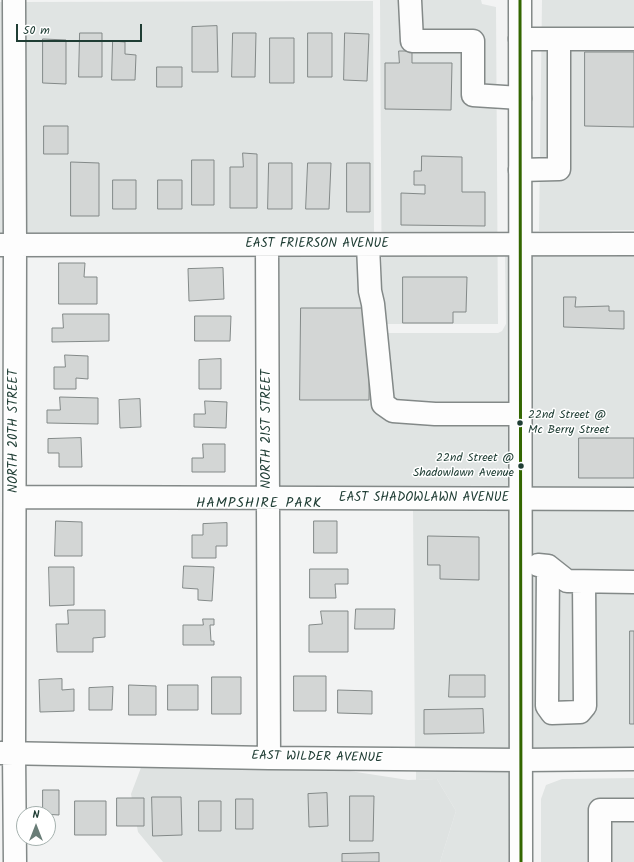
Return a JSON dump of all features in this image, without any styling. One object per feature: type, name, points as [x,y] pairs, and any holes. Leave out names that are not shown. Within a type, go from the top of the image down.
[{"type":"street","name":"NORTH 20TH STREET","points":[[14,0],[8,245],[8,362],[15,498],[7,754],[15,862]]},
{"type":"street","points":[[410,0],[412,41],[473,41],[472,96],[520,98]]},
{"type":"street","points":[[520,0],[521,862]]},
{"type":"street","points":[[520,170],[559,169],[559,39]]},
{"type":"street","points":[[520,40],[634,39]]},
{"type":"street","name":"NORTH 21ST STREET","points":[[267,244],[269,758]]},
{"type":"street","name":"EAST FRIERSON AVENUE","points":[[8,245],[634,244]]},
{"type":"street","points":[[368,245],[370,291],[373,304],[383,404],[393,411],[435,414],[521,414]]},
{"type":"street","name":"EAST SHADOWLAWN AVENUE","points":[[15,498],[634,499]]},
{"type":"street","points":[[520,564],[548,566],[576,581],[634,582]]},
{"type":"street","points":[[548,566],[547,706],[552,712],[580,712],[584,706],[576,581]]},
{"type":"street","name":"EAST WILDER AVENUE","points":[[7,754],[269,758],[634,760]]},
{"type":"street","points":[[600,862],[600,810],[634,810]]},
{"type":"shaded area","points":[[380,0],[481,0],[482,4],[496,7],[498,324],[382,324]]},
{"type":"shaded area","points":[[542,0],[634,0],[634,230],[539,231]]},
{"type":"shaded area","points":[[373,1],[374,235],[24,235],[22,2]]},
{"type":"shaded area","points":[[0,2],[5,2],[6,235],[0,235]]},
{"type":"shaded area","points":[[276,254],[374,255],[382,333],[498,333],[502,331],[506,324],[505,255],[512,255],[512,489],[277,489]]},
{"type":"shaded area","points":[[634,254],[634,489],[529,489],[529,255]]},
{"type":"shaded area","points":[[634,508],[634,750],[529,750],[529,509]]},
{"type":"shaded area","points":[[413,509],[512,509],[512,750],[415,750]]},
{"type":"shaded area","points":[[142,765],[340,768],[343,770],[408,780],[437,779],[456,811],[440,862],[163,862],[138,832],[131,794]]},
{"type":"shaded area","points":[[416,769],[512,770],[512,862],[440,862],[456,811],[437,779],[416,780]]},
{"type":"shaded area","points":[[634,778],[634,862],[541,862],[541,799],[546,785],[562,779]]},
{"type":"building","points":[[217,26],[218,72],[192,72],[192,27]]},
{"type":"building","points":[[80,33],[102,33],[102,77],[79,77]]},
{"type":"building","points":[[233,33],[256,33],[255,77],[232,77]]},
{"type":"building","points":[[308,33],[332,33],[332,77],[308,77]]},
{"type":"building","points":[[345,33],[369,34],[367,81],[344,80]]},
{"type":"building","points":[[270,38],[294,38],[294,83],[270,83]]},
{"type":"building","points":[[43,39],[66,40],[66,84],[43,83]]},
{"type":"building","points":[[113,41],[125,42],[125,54],[136,55],[135,80],[112,80]]},
{"type":"building","points":[[399,51],[412,51],[412,63],[452,63],[451,110],[385,109],[385,63],[399,63]]},
{"type":"building","points":[[585,52],[634,52],[634,127],[585,126]]},
{"type":"building","points":[[157,67],[182,67],[182,87],[157,87]]},
{"type":"building","points":[[44,126],[68,126],[68,154],[44,154]]},
{"type":"building","points":[[243,153],[257,154],[257,208],[230,208],[230,167],[243,167]]},
{"type":"building","points":[[422,156],[462,157],[462,192],[485,192],[485,226],[401,225],[401,193],[425,194],[425,185],[414,185],[414,171],[421,171]]},
{"type":"building","points":[[192,160],[214,160],[214,205],[192,205]]},
{"type":"building","points":[[71,162],[99,163],[99,216],[71,216]]},
{"type":"building","points":[[269,163],[292,163],[292,209],[268,209]]},
{"type":"building","points":[[308,163],[331,163],[329,209],[306,209]]},
{"type":"building","points":[[347,163],[370,163],[370,212],[347,212]]},
{"type":"building","points":[[113,180],[136,180],[136,209],[113,209]]},
{"type":"building","points":[[158,180],[182,180],[182,209],[158,209]]},
{"type":"building","points":[[59,263],[85,263],[84,277],[97,277],[97,304],[59,304]]},
{"type":"building","points":[[223,268],[224,299],[189,301],[188,269]]},
{"type":"building","points":[[403,277],[467,277],[466,312],[453,312],[453,323],[403,323]]},
{"type":"building","points":[[564,297],[576,297],[575,307],[609,306],[609,311],[624,311],[624,329],[564,327]]},
{"type":"building","points":[[301,308],[370,308],[369,400],[300,400]]},
{"type":"building","points":[[63,314],[109,314],[109,341],[52,342],[52,328],[63,328]]},
{"type":"building","points":[[195,316],[231,316],[230,341],[195,341]]},
{"type":"building","points":[[65,355],[88,356],[88,379],[76,378],[76,389],[54,389],[54,367],[65,367]]},
{"type":"building","points":[[221,359],[221,389],[199,389],[199,360]]},
{"type":"building","points":[[60,397],[98,398],[98,424],[47,423],[47,410],[60,410]]},
{"type":"building","points":[[140,399],[141,427],[120,428],[119,400]]},
{"type":"building","points":[[205,401],[227,402],[226,428],[194,427],[194,414],[205,414]]},
{"type":"building","points":[[81,438],[82,467],[59,467],[59,453],[48,453],[48,439]]},
{"type":"building","points":[[579,438],[634,438],[634,478],[579,478]]},
{"type":"building","points":[[203,444],[225,444],[225,472],[192,472],[192,458],[203,458]]},
{"type":"building","points":[[56,521],[82,522],[82,556],[55,556]]},
{"type":"building","points":[[314,521],[337,521],[337,553],[314,553]]},
{"type":"building","points":[[227,523],[227,546],[216,546],[216,558],[192,558],[192,535],[203,535],[203,524]]},
{"type":"building","points":[[428,536],[479,537],[479,580],[440,579],[440,565],[428,565]]},
{"type":"building","points":[[184,566],[214,567],[212,601],[198,600],[198,589],[183,588]]},
{"type":"building","points":[[49,567],[74,567],[74,605],[50,606]]},
{"type":"building","points":[[310,569],[348,569],[348,584],[335,584],[336,598],[310,598]]},
{"type":"building","points":[[356,609],[395,609],[394,629],[355,629]]},
{"type":"building","points":[[68,610],[105,610],[105,637],[93,638],[93,652],[57,652],[56,624],[68,624]]},
{"type":"building","points":[[321,611],[348,611],[348,652],[309,652],[309,625],[322,624]]},
{"type":"building","points":[[203,619],[214,619],[214,625],[210,625],[211,641],[214,641],[214,645],[183,645],[183,625],[203,625]]},
{"type":"building","points":[[630,631],[634,631],[634,724],[630,724]]},
{"type":"building","points":[[450,675],[485,675],[485,697],[449,697]]},
{"type":"building","points":[[294,676],[326,676],[326,711],[294,711]]},
{"type":"building","points":[[212,677],[241,677],[241,714],[212,714]]},
{"type":"building","points":[[62,679],[62,690],[74,689],[74,711],[40,712],[39,680]]},
{"type":"building","points":[[129,685],[156,686],[156,715],[129,715]]},
{"type":"building","points":[[168,685],[198,685],[198,710],[168,710]]},
{"type":"building","points":[[113,687],[112,710],[89,710],[89,688]]},
{"type":"building","points":[[338,690],[372,691],[372,714],[338,713]]},
{"type":"building","points":[[483,709],[484,733],[424,734],[424,710]]},
{"type":"building","points":[[43,790],[59,790],[59,815],[56,815],[56,806],[43,806]]},
{"type":"building","points":[[327,793],[328,826],[309,827],[308,794]]},
{"type":"building","points":[[350,796],[374,796],[373,841],[350,841]]},
{"type":"building","points":[[152,797],[181,797],[182,835],[153,836]]},
{"type":"building","points":[[117,798],[144,798],[144,826],[117,826]]},
{"type":"building","points":[[236,799],[253,799],[253,829],[236,829]]},
{"type":"building","points":[[75,801],[106,801],[106,835],[75,835]]},
{"type":"building","points":[[199,801],[221,801],[221,831],[199,831]]},
{"type":"building","points":[[379,853],[379,862],[342,862],[342,854]]},
{"type":"transit line","points":[[520,0],[521,862]]},
{"type":"place","name":"22nd Street @ Mc Berry Street","points":[[520,423]]},
{"type":"place","name":"22nd Street @ Shadowlawn Avenue","points":[[521,466]]},
{"type":"district","name":"HAMPSHIRE PARK","points":[[259,505]]}]
